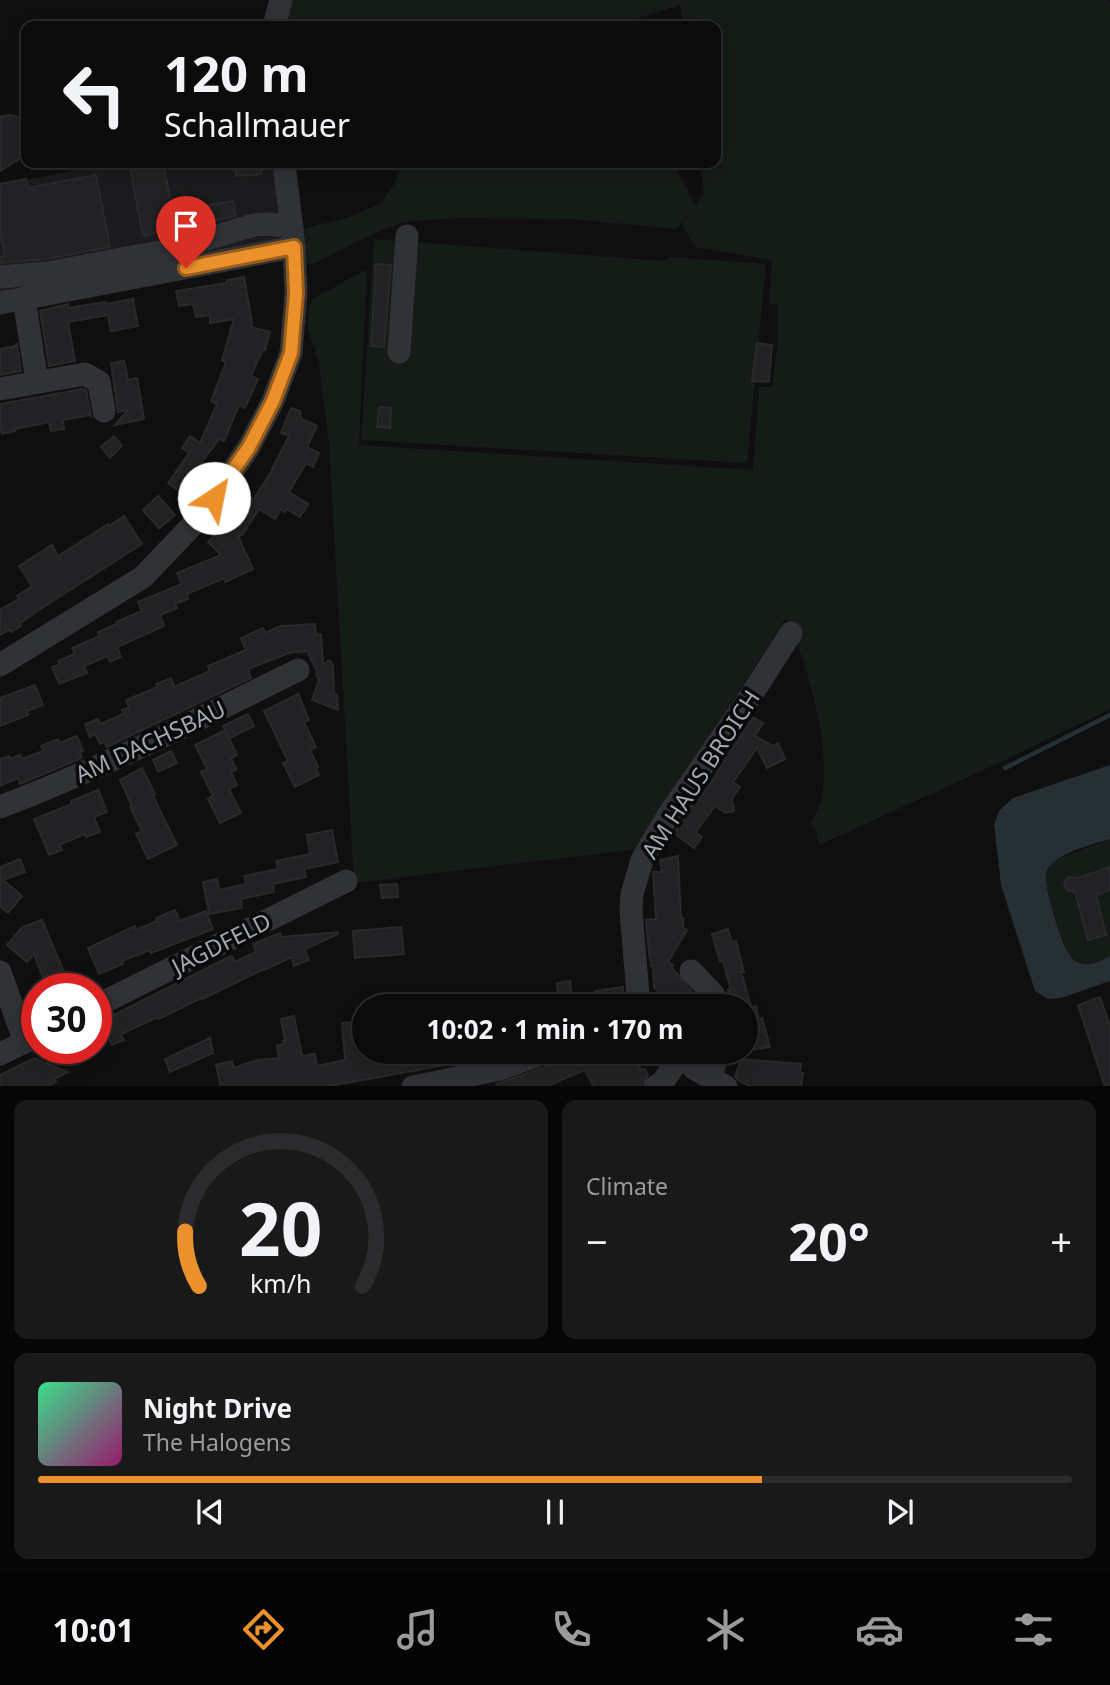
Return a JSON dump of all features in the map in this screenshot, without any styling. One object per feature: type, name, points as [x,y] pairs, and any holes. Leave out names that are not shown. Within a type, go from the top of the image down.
[{"type":"street","points":[[275,21],[281,0]]},
{"type":"street","points":[[0,665],[143,577],[204,513],[249,447],[273,401],[291,353],[296,293],[285,168]]},
{"type":"street","points":[[0,277],[48,273],[170,250],[254,225],[269,224],[293,237]]},
{"type":"street","points":[[399,352],[407,236]]},
{"type":"street","points":[[0,303],[293,237]]},
{"type":"street","points":[[24,299],[37,382]]},
{"type":"street","points":[[0,389],[85,374],[99,382],[104,411]]},
{"type":"street","name":"AM HAUS BROICH","points":[[638,994],[631,912],[632,894],[642,860],[667,817],[792,633]]},
{"type":"street","name":"AM DACHSBAU","points":[[0,807],[58,785],[298,670]]},
{"type":"street","name":"JAGDFELD","points":[[112,998],[346,881]]},
{"type":"street","points":[[691,971],[713,994]]},
{"type":"street","points":[[0,972],[21,1017]]},
{"type":"street","points":[[0,1054],[21,1044]]},
{"type":"street","points":[[418,1086],[514,1064]]},
{"type":"street","points":[[657,1086],[663,1082],[673,1064]]},
{"type":"street","points":[[690,1064],[718,1082],[719,1064]]},
{"type":"shaded area","points":[[291,0],[1108,0],[1110,709],[819,845],[816,830],[811,824],[822,797],[823,747],[809,678],[786,618],[638,849],[354,883],[329,445],[319,362],[308,329],[308,312],[312,299],[367,269],[359,445],[753,470],[759,387],[772,387],[778,341],[778,305],[769,304],[772,260],[695,247],[682,225],[691,211],[677,229],[570,219],[457,218],[403,222],[359,240],[316,263],[305,264],[303,229],[353,216],[382,202],[398,178],[399,168],[677,168],[695,207],[704,193],[701,168],[721,168],[721,21],[682,21],[680,5],[628,21],[285,21]]},
{"type":"shaded area","points":[[87,168],[274,168],[280,240],[0,297],[0,185]]},
{"type":"shaded area","points":[[374,239],[664,261],[670,257],[766,264],[747,463],[361,440]]},
{"type":"shaded area","points":[[1110,765],[1110,839],[1060,858],[1047,870],[1046,881],[1053,913],[1068,952],[1074,960],[1083,964],[1095,963],[1110,956],[1110,981],[1061,998],[1048,999],[1035,991],[1001,885],[994,824],[999,811],[1013,798]]},
{"type":"shaded area","points":[[1110,839],[1110,956],[1094,963],[1082,964],[1073,958],[1067,949],[1056,923],[1046,884],[1047,873],[1059,858]]},
{"type":"building","points":[[9,115],[21,119],[21,158],[0,171],[0,117]]},
{"type":"building","points":[[130,168],[164,168],[173,212],[233,201],[236,216],[143,236]]},
{"type":"building","points":[[236,168],[260,168],[261,174],[236,176]]},
{"type":"building","points":[[96,175],[110,247],[46,259],[0,263],[0,257],[5,256],[0,232],[0,184],[26,179],[28,188]]},
{"type":"building","points":[[376,264],[391,265],[384,347],[371,346]]},
{"type":"building","points":[[244,277],[251,327],[270,332],[265,350],[263,349],[251,376],[258,379],[245,408],[239,405],[224,441],[219,439],[202,462],[208,466],[188,497],[168,483],[189,453],[182,448],[190,436],[200,443],[217,404],[211,401],[226,362],[222,360],[234,319],[210,323],[210,315],[196,317],[193,304],[179,306],[176,291],[227,283],[227,280]]},
{"type":"building","points":[[133,299],[138,326],[111,331],[108,315],[68,322],[75,361],[49,366],[40,311],[68,304],[68,308]]},
{"type":"building","points":[[757,343],[772,345],[769,382],[752,381]]},
{"type":"building","points":[[16,344],[21,371],[0,375],[0,349]]},
{"type":"building","points":[[124,361],[128,380],[137,378],[144,419],[115,425],[128,410],[118,412],[111,363]]},
{"type":"building","points":[[86,390],[91,416],[63,420],[64,429],[51,431],[49,422],[2,434],[2,431],[0,432],[0,404]]},
{"type":"building","points":[[379,407],[391,408],[390,428],[377,427]]},
{"type":"building","points":[[291,408],[300,411],[301,419],[317,426],[307,447],[319,453],[313,467],[306,463],[289,492],[308,504],[300,517],[287,509],[285,512],[281,509],[275,519],[259,509],[242,535],[238,536],[253,569],[225,582],[224,578],[187,594],[188,599],[175,604],[177,608],[160,615],[164,626],[117,647],[121,657],[110,662],[108,656],[84,666],[87,673],[59,684],[52,667],[59,665],[58,661],[75,654],[72,648],[100,636],[98,632],[142,611],[138,602],[182,584],[177,573],[221,555],[208,542],[246,500],[251,503],[273,469],[289,436],[281,433]]},
{"type":"building","points":[[114,436],[122,446],[110,458],[101,447]]},
{"type":"building","points":[[158,496],[175,515],[159,528],[143,510]]},
{"type":"building","points":[[124,516],[142,544],[45,606],[20,623],[21,626],[0,635],[0,610],[19,599],[17,596],[32,586],[19,566],[52,545],[58,556]]},
{"type":"building","points":[[315,624],[316,635],[321,634],[323,664],[330,660],[333,666],[338,710],[312,700],[319,680],[307,651],[289,653],[248,669],[251,678],[107,747],[104,742],[100,744],[95,734],[90,737],[85,724],[98,719],[100,724],[124,714],[122,710],[129,708],[126,700],[158,687],[156,684],[171,678],[174,687],[210,671],[208,666],[246,650],[241,638],[263,628],[265,633],[281,626]]},
{"type":"building","points":[[35,685],[43,705],[27,711],[28,715],[0,726],[0,698]]},
{"type":"building","points":[[298,694],[309,720],[304,722],[316,747],[310,750],[319,775],[295,787],[283,763],[288,761],[264,711]]},
{"type":"building","points":[[248,714],[254,726],[230,738],[223,726]]},
{"type":"building","points":[[753,717],[763,723],[755,736],[773,746],[778,743],[785,759],[767,768],[757,748],[733,782],[740,787],[732,799],[734,811],[726,813],[715,806],[696,832],[702,837],[694,848],[674,833]]},
{"type":"building","points":[[225,730],[237,755],[231,758],[236,769],[231,772],[237,785],[229,789],[241,813],[220,823],[208,799],[213,796],[201,772],[207,769],[195,745]]},
{"type":"building","points":[[77,736],[83,751],[80,752],[82,758],[20,784],[18,778],[0,786],[0,759],[20,755],[22,759],[43,751],[41,746],[58,739],[59,743]]},
{"type":"building","points":[[171,751],[177,763],[158,772],[153,760]]},
{"type":"building","points":[[142,768],[177,845],[148,859],[136,834],[142,831],[120,780]]},
{"type":"building","points":[[98,790],[107,812],[94,817],[100,832],[86,837],[85,834],[59,845],[62,850],[49,855],[34,819]]},
{"type":"building","points":[[332,830],[338,862],[304,869],[306,877],[273,884],[274,892],[241,899],[242,908],[209,914],[203,882],[217,879],[219,890],[246,884],[244,876],[278,869],[276,861],[310,854],[307,835]]},
{"type":"building","points":[[678,856],[681,918],[683,927],[687,930],[668,962],[694,994],[662,994],[654,988],[646,920],[656,919],[653,872],[662,872],[660,860]]},
{"type":"building","points":[[20,859],[25,872],[3,880],[22,896],[8,913],[0,906],[0,867]]},
{"type":"building","points":[[1110,867],[1110,890],[1096,895],[1106,935],[1088,940],[1075,892],[1067,890],[1064,884],[1069,877],[1078,878]]},
{"type":"building","points":[[397,884],[398,897],[382,898],[380,885]]},
{"type":"building","points":[[175,910],[180,921],[206,911],[213,929],[151,953],[150,950],[99,973],[88,948],[135,926],[136,930],[157,921],[156,918]]},
{"type":"building","points":[[42,920],[63,970],[41,973],[34,954],[27,962],[7,945],[22,927]]},
{"type":"building","points":[[401,927],[404,954],[355,958],[353,931]]},
{"type":"building","points":[[728,929],[732,942],[736,941],[747,994],[729,994],[728,990],[731,990],[723,961],[720,962],[712,934]]},
{"type":"building","points":[[338,932],[305,949],[309,960],[294,966],[292,957],[264,969],[121,1034],[124,1040],[112,1045],[112,1016],[227,958],[232,956],[235,962],[256,952],[253,944],[280,933],[281,937]]},
{"type":"building","points":[[570,981],[571,994],[558,994],[557,983]]},
{"type":"building","points":[[623,987],[624,994],[595,994],[595,991]]},
{"type":"building","points":[[1100,997],[1110,1026],[1110,1086],[1105,1086],[1078,1005]]},
{"type":"building","points":[[758,1015],[759,1019],[762,1018],[770,1047],[758,1049]]},
{"type":"building","points":[[294,1016],[302,1056],[315,1054],[317,1066],[345,1060],[342,1023],[352,1022],[352,1064],[451,1064],[330,1086],[221,1086],[216,1065],[232,1061],[234,1068],[257,1060],[279,1058],[277,1045],[284,1044],[281,1019]]},
{"type":"building","points":[[210,1038],[213,1053],[170,1072],[165,1059]]},
{"type":"building","points":[[758,1060],[801,1064],[800,1073],[803,1073],[801,1086],[750,1086],[735,1077],[739,1064],[758,1064]]},
{"type":"building","points":[[22,1064],[49,1064],[68,1072],[54,1079],[56,1082],[49,1086],[0,1086],[0,1075]]},
{"type":"building","points":[[558,1064],[639,1064],[640,1070],[645,1069],[648,1075],[641,1086],[593,1086],[585,1070],[547,1086],[497,1086],[496,1084]]},
{"type":"waterway","points":[[1005,768],[1110,715]]},
{"type":"route","points":[[186,268],[294,247],[296,293],[291,353],[273,401],[249,447],[214,498]]}]
